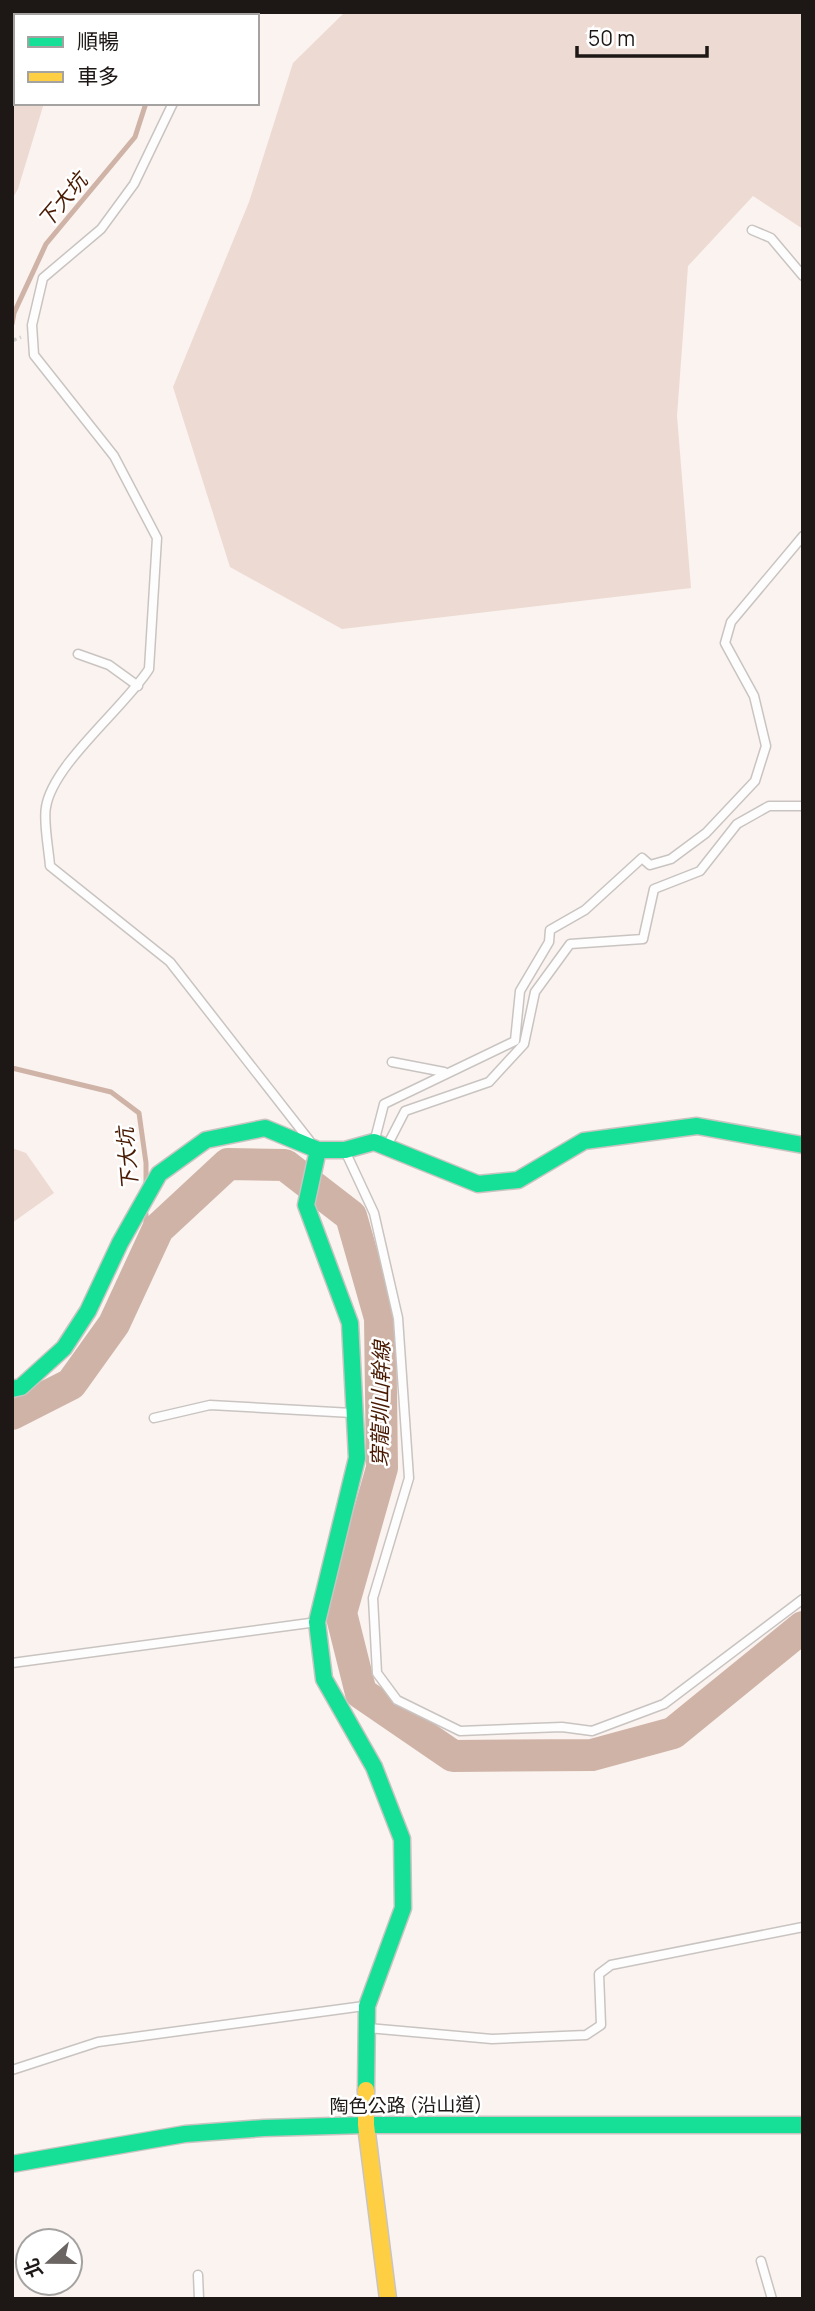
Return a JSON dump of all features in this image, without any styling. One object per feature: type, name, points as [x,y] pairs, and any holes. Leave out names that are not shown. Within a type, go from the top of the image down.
[{"type":"street","points":[[12,1389],[21,1387],[64,1348],[88,1311],[120,1242],[159,1174],[206,1140],[265,1128],[318,1150],[345,1150],[380,1145],[478,1184],[518,1180],[584,1141],[697,1126],[803,1145]]},
{"type":"street","points":[[318,1150],[306,1205],[350,1323],[357,1458],[317,1622],[324,1679],[374,1767],[402,1839],[404,1909],[367,2006],[366,2125],[389,2294]]},
{"type":"street","name":"陶色公路 (沿山道)","points":[[12,2164],[186,2134],[264,2127],[803,2125]]},
{"type":"lane","points":[[172,105],[134,184],[101,229],[43,278],[32,325],[34,355],[114,456],[156,538],[149,669],[138,686],[60,774],[46,807],[50,866],[170,962],[318,1150]]},
{"type":"lane","points":[[752,230],[771,238],[803,276]]},
{"type":"lane","points":[[380,1145],[384,1104],[515,1041],[520,990],[549,942],[551,930],[585,911],[642,858],[650,865],[671,859],[706,833],[755,781],[766,746],[754,696],[725,643],[731,622],[803,536]]},
{"type":"lane","points":[[78,654],[109,665],[138,686]]},
{"type":"lane","points":[[380,1145],[405,1111],[489,1082],[524,1044],[535,992],[570,944],[643,939],[654,889],[699,871],[737,824],[769,806],[803,806]]},
{"type":"lane","points":[[392,1062],[435,1072],[448,1072]]},
{"type":"lane","points":[[345,1150],[374,1213],[398,1318],[410,1478],[373,1598],[377,1672],[397,1700],[460,1731],[562,1727],[592,1731],[664,1704],[803,1599]]},
{"type":"lane","points":[[154,1418],[210,1405],[355,1413]]},
{"type":"lane","points":[[12,1662],[317,1622]]},
{"type":"lane","points":[[367,2028],[492,2039],[586,2035],[601,2025],[599,1974],[611,1965],[803,1927]]},
{"type":"lane","points":[[12,2070],[98,2042],[367,2006]]},
{"type":"lane","points":[[761,2261],[772,2299]]},
{"type":"lane","points":[[198,2275],[199,2299]]},
{"type":"shaded area","points":[[12,12],[49,12],[14,14],[14,105],[43,105],[18,189],[12,199]]},
{"type":"shaded area","points":[[345,12],[803,12],[803,229],[753,196],[688,266],[677,416],[691,588],[342,629],[230,567],[173,387],[249,202],[293,63]]},
{"type":"shaded area","points":[[12,1148],[26,1153],[54,1193],[12,1223]]},
{"type":"waterway","name":"下大坑","points":[[12,324],[14,313],[46,244],[135,137],[145,105]]},
{"type":"waterway","name":"下大坑","points":[[12,1068],[111,1092],[139,1113],[146,1183]]},
{"type":"waterway","name":"穿龍圳山幹線","points":[[12,1414],[71,1384],[114,1324],[158,1229],[228,1164],[285,1165],[351,1216],[380,1318],[382,1468],[341,1613],[361,1693],[453,1756],[592,1755],[673,1733],[803,1627]]},
{"type":"waterway","name":"下大坑","points":[[146,1214],[146,1255]]},
{"type":"traffic: fast","points":[[12,1389],[21,1387],[64,1348],[88,1311],[120,1243],[159,1174],[206,1140],[265,1128],[318,1150],[345,1150],[374,1142],[478,1184],[518,1180],[584,1141],[697,1126],[803,1145]]},
{"type":"traffic: fast","points":[[318,1150],[306,1205],[350,1323],[357,1458],[317,1622],[324,1679],[374,1767],[402,1839],[403,1908],[367,2006],[366,2090]]},
{"type":"traffic: fast","points":[[12,2164],[185,2134],[264,2128],[366,2125],[803,2125]]},
{"type":"traffic: slow","points":[[366,2090],[366,2125],[388,2299]]}]
